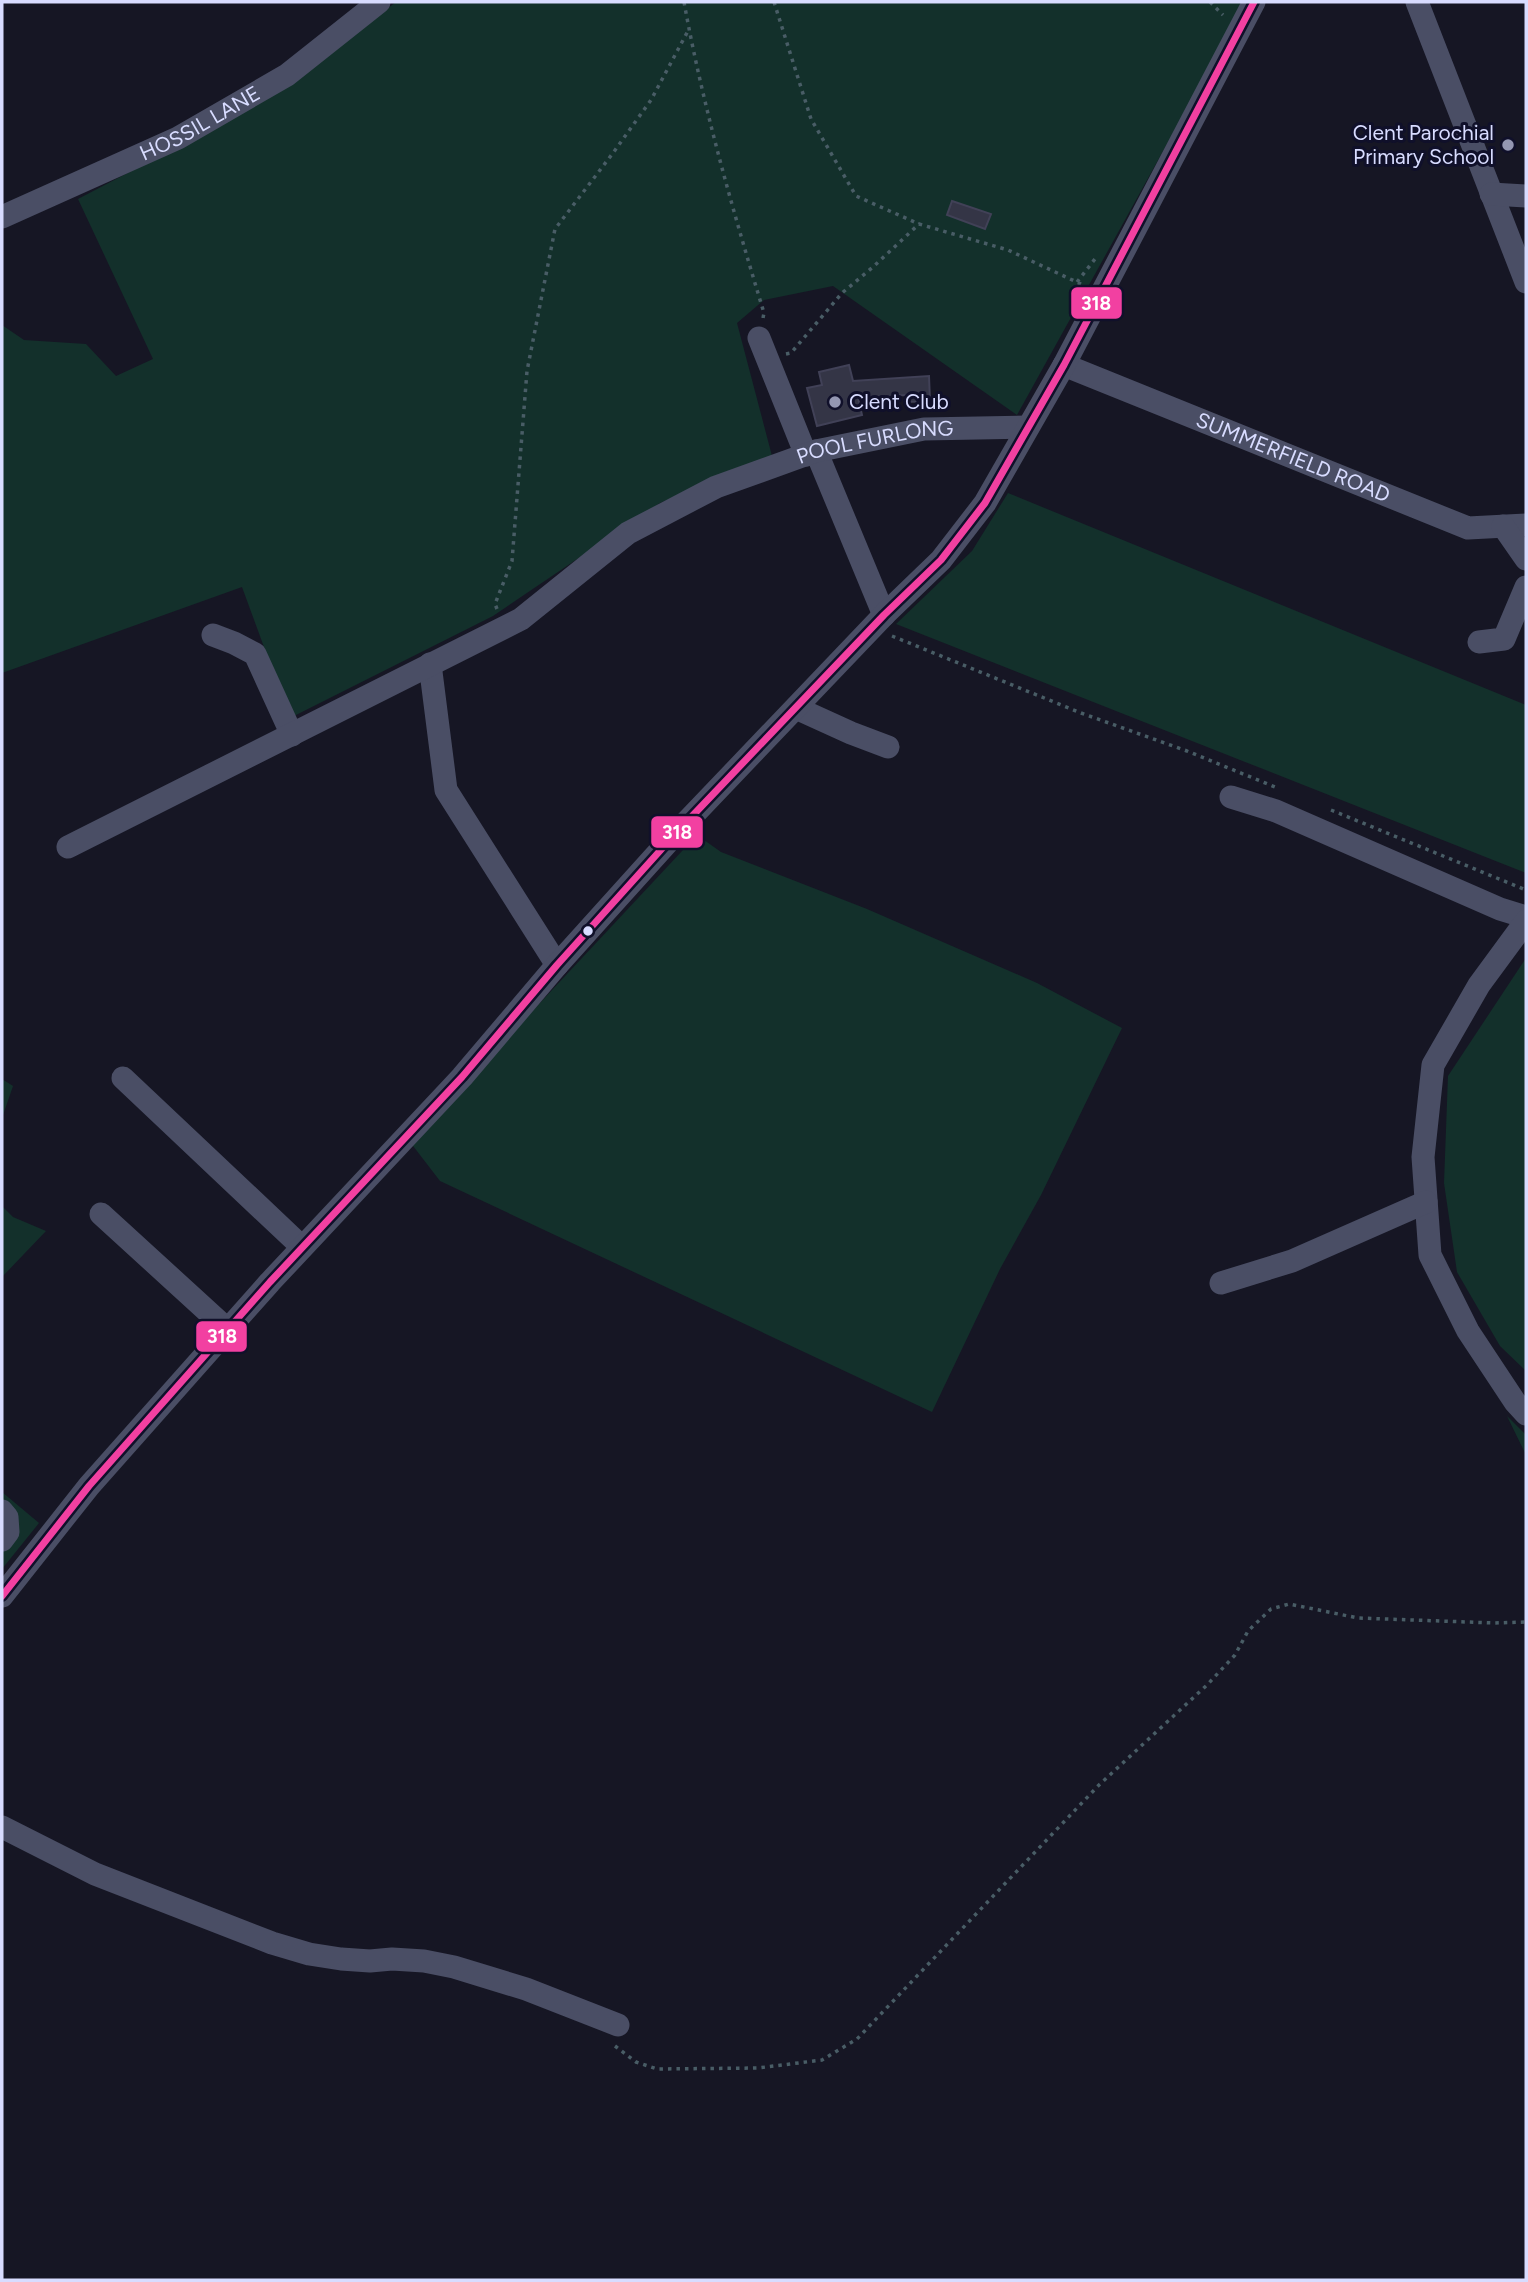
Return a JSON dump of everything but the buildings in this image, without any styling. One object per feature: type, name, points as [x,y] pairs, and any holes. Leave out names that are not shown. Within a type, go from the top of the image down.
[{"type":"street","name":"HOSSIL LANE","points":[[2,217],[178,138],[287,75],[379,2]]},
{"type":"street","points":[[2,1596],[89,1486],[302,1247],[462,1077],[557,965],[676,834],[879,621],[941,560],[985,503],[1064,365],[1254,2]]},
{"type":"street","points":[[1417,2],[1526,282]]},
{"type":"street","points":[[1491,194],[1526,196]]},
{"type":"street","points":[[759,338],[811,453],[879,621]]},
{"type":"street","name":"SUMMERFIELD ROAD","points":[[1064,365],[1468,528],[1515,525]]},
{"type":"street","name":"POOL FURLONG","points":[[68,847],[521,619],[628,533],[716,487],[811,453],[924,429],[1028,427]]},
{"type":"street","points":[[1515,525],[1526,559]]},
{"type":"street","points":[[1479,642],[1504,639],[1526,587]]},
{"type":"street","points":[[213,635],[254,654],[292,735]]},
{"type":"street","points":[[430,664],[446,790],[557,965]]},
{"type":"street","points":[[796,708],[888,747]]},
{"type":"street","points":[[1231,797],[1276,811],[1526,919],[1479,985],[1433,1065],[1423,1157],[1430,1255],[1468,1331],[1515,1402],[1526,1413]]},
{"type":"street","points":[[123,1078],[302,1247]]},
{"type":"street","points":[[1221,1283],[1292,1261],[1426,1202]]},
{"type":"street","points":[[101,1213],[228,1330]]},
{"type":"street","points":[[2,1511],[7,1517],[8,1532],[2,1540]]},
{"type":"street","points":[[2,1827],[95,1874],[272,1943],[309,1954],[341,1959],[424,1961],[454,1967],[526,1989],[616,2035]]},
{"type":"path","points":[[684,2],[737,224],[764,313],[759,338]]},
{"type":"path","points":[[774,2],[811,119],[856,196],[919,224],[1008,250],[1101,294]]},
{"type":"path","points":[[503,628],[495,604],[512,561],[527,371],[555,229],[651,100],[689,29]]},
{"type":"path","points":[[767,359],[791,353],[842,293],[919,224]]},
{"type":"path","points":[[879,621],[898,640],[1282,790]]},
{"type":"path","points":[[1320,806],[1526,890]]},
{"type":"path","points":[[616,2035],[636,2062],[657,2069],[758,2068],[822,2060],[857,2039],[1099,1785],[1235,1656],[1248,1631],[1271,1609],[1289,1604],[1358,1618],[1526,1622]]},
{"type":"green space","points":[[396,2],[1245,3],[1017,415],[833,286],[764,300],[737,323],[772,456],[660,503],[493,616],[290,718],[242,587],[2,673],[2,325],[24,340],[86,344],[116,376],[153,359],[78,199],[160,156],[291,81]]},
{"type":"green space","points":[[1008,493],[1526,705],[1526,873],[896,624],[972,551]]},
{"type":"green space","points":[[697,835],[721,852],[867,909],[1037,983],[1122,1028],[1041,1195],[1000,1269],[932,1412],[440,1181],[410,1142]]},
{"type":"green space","points":[[1526,958],[1526,1371],[1500,1346],[1457,1272],[1444,1183],[1448,1076]]},
{"type":"green space","points":[[2,1079],[13,1086],[2,1118]]},
{"type":"green space","points":[[2,1206],[13,1217],[46,1231],[2,1277]]},
{"type":"green space","points":[[1507,1416],[1526,1435],[1526,1455]]},
{"type":"green space","points":[[2,1492],[39,1523],[2,1569]]},
{"type":"transit line","name":"318","points":[[2,1596],[89,1486],[270,1282],[462,1077],[557,965],[676,833],[884,615],[941,560],[985,503],[1064,365],[1254,2]]},
{"type":"place","name":"Clent Parochial Primary School","points":[[1508,145]]},
{"type":"place","name":"Clent Club","points":[[835,402]]}]
